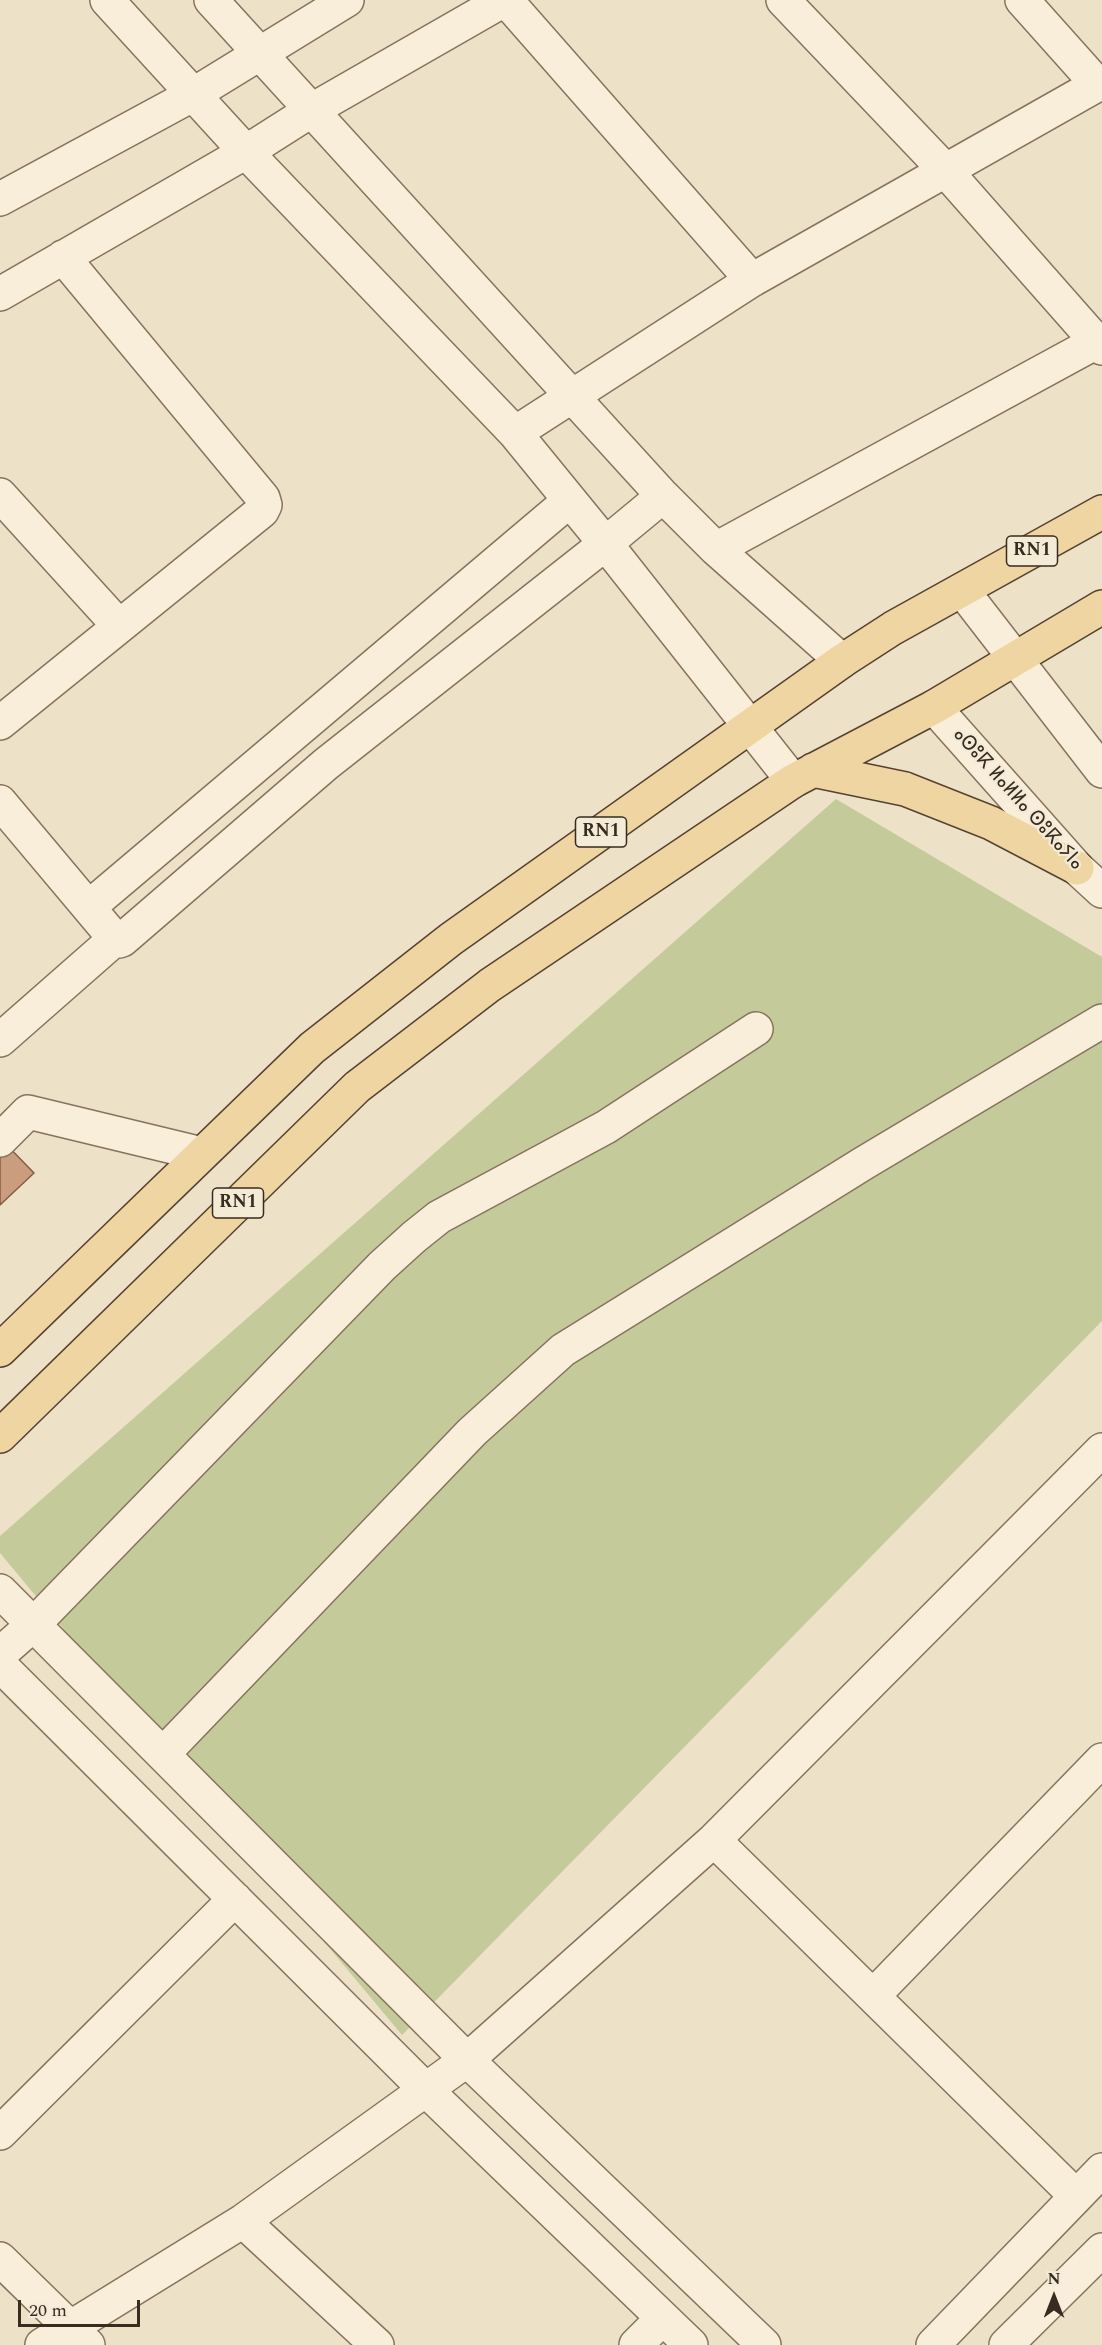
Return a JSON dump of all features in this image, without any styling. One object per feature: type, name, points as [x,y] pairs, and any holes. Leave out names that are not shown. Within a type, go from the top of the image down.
[{"type":"main road","name":"RN1","points":[[0,1350],[312,1048],[451,939],[842,661],[893,628],[1102,512]]},
{"type":"main road","name":"RN1","points":[[0,1436],[357,1087],[490,985],[803,775],[934,707],[1102,607]]},
{"type":"main road","points":[[803,775],[906,789],[991,824],[1077,868]]},
{"type":"street","points":[[106,0],[246,152],[515,434],[751,726],[803,775]]},
{"type":"street","points":[[211,0],[663,496],[716,549],[842,661]]},
{"type":"street","points":[[0,198],[194,94],[347,0]]},
{"type":"street","points":[[0,294],[246,152],[312,110],[505,0],[752,280]]},
{"type":"street","points":[[716,549],[1100,343],[945,170],[783,0]]},
{"type":"street","points":[[515,434],[752,280],[1100,83],[1023,0]]},
{"type":"street","points":[[0,723],[262,511],[265,504],[263,498],[63,257]]},
{"type":"street","points":[[0,495],[119,626]]},
{"type":"street","points":[[0,1040],[326,764],[663,496]]},
{"type":"street","points":[[89,907],[569,501]]},
{"type":"street","points":[[962,590],[1102,771]]},
{"type":"street","name":"ⴰⵙⵓⴽ ⵍⴰⵍⵍⴰ ⵙⵓⴽⴰⵢⵏⴰ","points":[[934,707],[1077,868],[1102,891]]},
{"type":"street","points":[[295,732],[326,764]]},
{"type":"street","points":[[0,802],[117,940]]},
{"type":"street","points":[[163,1754],[472,1432],[563,1350],[864,1163],[1102,1021]]},
{"type":"street","points":[[0,1654],[34,1624],[374,1274],[414,1237],[439,1217],[606,1127],[756,1029]]},
{"type":"street","points":[[0,1140],[28,1112],[202,1154]]},
{"type":"street","points":[[42,2345],[79,2337],[467,2060],[714,1840],[1102,1450]]},
{"type":"street","points":[[0,1591],[467,2060],[764,2345]]},
{"type":"street","points":[[0,1665],[426,2090],[691,2345]]},
{"type":"street","points":[[873,1996],[1102,1760]]},
{"type":"street","points":[[714,1840],[1076,2196]]},
{"type":"street","points":[[0,2133],[235,1899]]},
{"type":"street","points":[[933,2345],[1102,2170]]},
{"type":"street","points":[[243,2221],[376,2345]]},
{"type":"street","points":[[1006,2345],[1102,2250]]},
{"type":"street","points":[[0,2259],[79,2337]]},
{"type":"street","points":[[636,2345],[663,2318]]},
{"type":"green space","points":[[836,799],[1102,957],[1102,1321],[402,2035],[0,1553],[0,1536]]},
{"type":"building","points":[[0,1138],[34,1173],[0,1205]]}]
